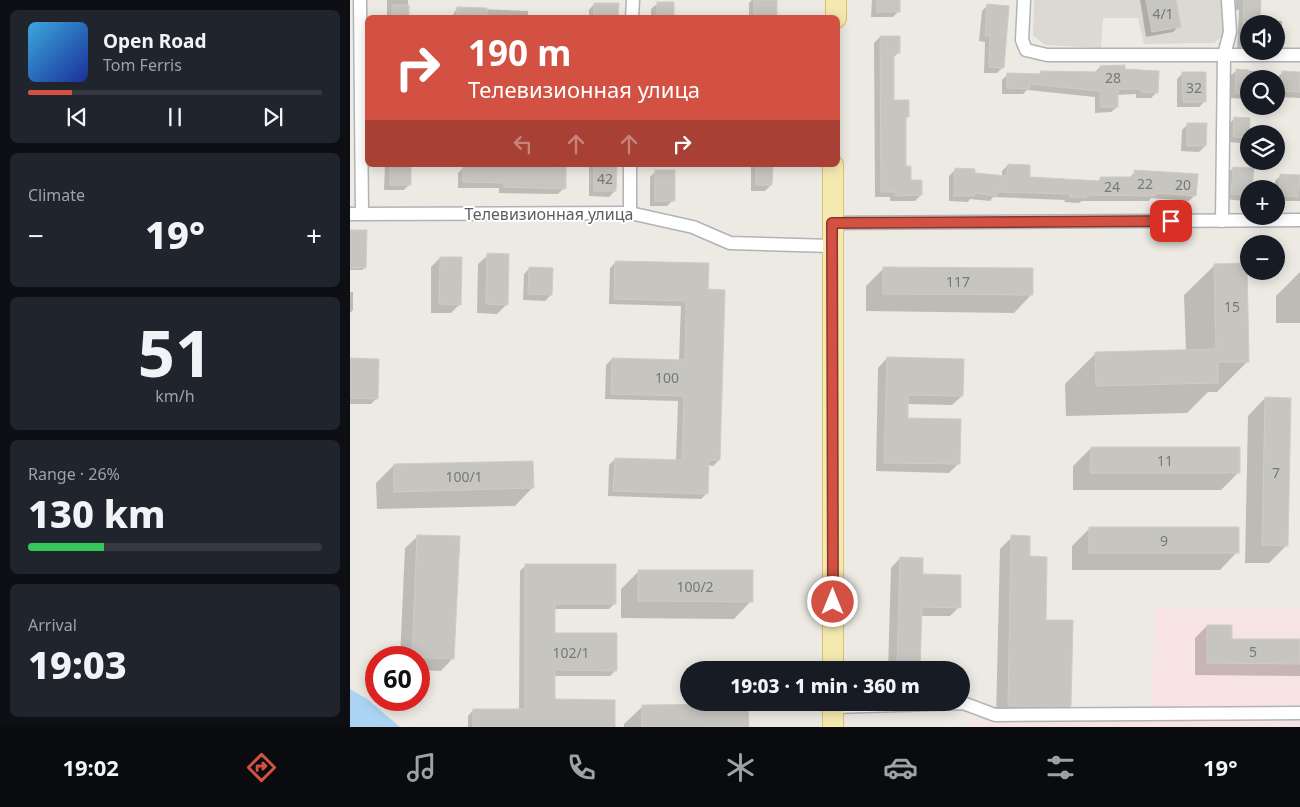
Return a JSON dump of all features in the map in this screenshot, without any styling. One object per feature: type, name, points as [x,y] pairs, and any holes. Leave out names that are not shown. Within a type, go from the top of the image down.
[{"type":"main road","points":[[836,0],[836,15]]},
{"type":"main road","points":[[833,661],[832,223],[834,167]]},
{"type":"main road","points":[[833,711],[833,727]]},
{"type":"street","points":[[356,214],[355,88],[364,50],[360,0]]},
{"type":"street","points":[[632,15],[633,0]]},
{"type":"street","points":[[1024,0],[1022,40],[1026,50],[1046,55],[1300,55]]},
{"type":"street","points":[[1222,221],[1224,55],[1230,32],[1228,0]]},
{"type":"street","points":[[630,167],[630,212]]},
{"type":"street","name":"Телевизионная улица","points":[[356,214],[630,212],[693,227],[730,243],[832,246]]},
{"type":"street","points":[[832,223],[1300,220]]},
{"type":"street","points":[[970,706],[996,715],[1300,713]]},
{"type":"shaded area","points":[[1034,0],[1222,0],[1223,35],[1214,43],[1144,44],[1138,18],[1103,18],[1101,48],[1045,45],[1033,35]]},
{"type":"shaded area","points":[[1155,609],[1300,609],[1300,727],[972,727],[972,718],[1151,717]]},
{"type":"water","points":[[350,689],[365,698],[365,711],[381,711],[400,727],[350,727]]},
{"type":"building","points":[[754,0],[777,0],[777,15],[754,15]]},
{"type":"building","points":[[877,0],[900,0],[900,12],[877,12]]},
{"type":"building","points":[[1146,0],[1176,0],[1181,27],[1152,32]]},
{"type":"building","points":[[1244,0],[1261,0],[1260,15],[1243,15]]},
{"type":"building","points":[[657,2],[674,2],[674,15],[657,15]]},
{"type":"building","points":[[594,3],[619,3],[618,15],[594,15]]},
{"type":"building","points":[[987,4],[1009,6],[1004,68],[989,67],[990,36],[985,36]]},
{"type":"building","points":[[392,5],[409,5],[409,15],[392,15]]},
{"type":"building","points":[[457,7],[487,8],[487,15],[457,15]]},
{"type":"building","points":[[880,36],[900,36],[900,53],[894,53],[894,100],[909,100],[909,117],[906,117],[906,166],[911,166],[911,180],[922,180],[922,195],[896,196],[896,192],[881,192]]},
{"type":"building","points":[[1125,65],[1125,69],[1159,71],[1158,93],[1141,92],[1141,89],[1118,89],[1118,107],[1101,107],[1100,91],[1030,84],[1030,89],[1007,88],[1007,73],[1040,74],[1040,71],[1100,72],[1100,66]]},
{"type":"building","points":[[1236,69],[1249,70],[1240,70],[1240,93],[1235,93]]},
{"type":"building","points":[[1285,71],[1300,72],[1300,92],[1285,91]]},
{"type":"building","points":[[1182,72],[1206,72],[1206,102],[1183,102]]},
{"type":"building","points":[[1234,117],[1250,118],[1250,125],[1240,125],[1240,137],[1233,137]]},
{"type":"building","points":[[1187,123],[1207,123],[1206,146],[1187,146]]},
{"type":"building","points":[[1008,164],[1030,165],[1030,177],[1100,181],[1100,177],[1134,177],[1134,170],[1198,174],[1196,196],[1156,193],[1156,196],[1087,195],[1086,198],[1070,197],[1070,194],[997,192],[997,196],[975,193],[975,196],[954,196],[955,168],[975,169],[975,173],[1007,176]]},
{"type":"building","points":[[390,167],[411,167],[411,185],[390,185]]},
{"type":"building","points":[[463,167],[566,167],[566,189],[504,187],[504,183],[463,182]]},
{"type":"building","points":[[594,167],[617,167],[616,191],[594,191]]},
{"type":"building","points":[[756,167],[773,167],[772,185],[756,185]]},
{"type":"building","points":[[1233,167],[1240,167],[1240,170],[1254,170],[1253,180],[1240,180],[1240,194],[1231,194]]},
{"type":"building","points":[[655,170],[675,170],[675,201],[655,201]]},
{"type":"building","points":[[1280,174],[1300,175],[1298,197],[1285,196],[1285,180],[1280,180]]},
{"type":"building","points":[[350,230],[367,230],[366,268],[350,268]]},
{"type":"building","points":[[487,253],[509,254],[508,305],[486,304]]},
{"type":"building","points":[[440,257],[462,257],[461,305],[439,304]]},
{"type":"building","points":[[615,261],[709,263],[708,289],[725,290],[720,460],[709,460],[708,494],[613,491],[615,458],[682,460],[684,396],[611,394],[612,358],[685,360],[686,301],[614,299]]},
{"type":"building","points":[[1240,263],[1240,280],[1247,280],[1249,362],[1218,362],[1218,383],[1096,386],[1095,352],[1216,349],[1214,264]]},
{"type":"building","points":[[529,267],[553,268],[552,295],[528,294]]},
{"type":"building","points":[[883,267],[1033,268],[1033,295],[883,294]]},
{"type":"building","points":[[887,357],[964,359],[963,396],[908,395],[908,418],[961,419],[960,464],[884,463]]},
{"type":"building","points":[[350,358],[379,359],[378,399],[350,398]]},
{"type":"building","points":[[1265,397],[1291,398],[1288,546],[1262,545]]},
{"type":"building","points":[[1091,447],[1240,447],[1240,473],[1090,473]]},
{"type":"building","points":[[533,461],[534,488],[394,492],[394,464]]},
{"type":"building","points":[[1089,527],[1239,527],[1239,553],[1089,553]]},
{"type":"building","points":[[417,535],[460,536],[454,659],[430,658],[430,646],[412,646]]},
{"type":"building","points":[[1011,535],[1030,536],[1030,556],[1047,557],[1046,620],[1073,620],[1071,706],[1008,706]]},
{"type":"building","points":[[900,557],[923,558],[923,574],[961,575],[961,608],[922,607],[920,661],[897,661]]},
{"type":"building","points":[[525,564],[616,564],[616,604],[555,604],[555,633],[617,633],[617,671],[555,670],[555,699],[615,700],[615,727],[473,727],[473,709],[525,709]]},
{"type":"building","points":[[638,570],[753,570],[753,602],[638,601]]},
{"type":"building","points":[[1207,625],[1232,625],[1232,639],[1300,639],[1300,664],[1207,663]]},
{"type":"building","points":[[642,705],[680,705],[680,711],[748,711],[749,727],[642,727]]},
{"type":"route","points":[[833,602],[832,223],[1171,221]]}]
